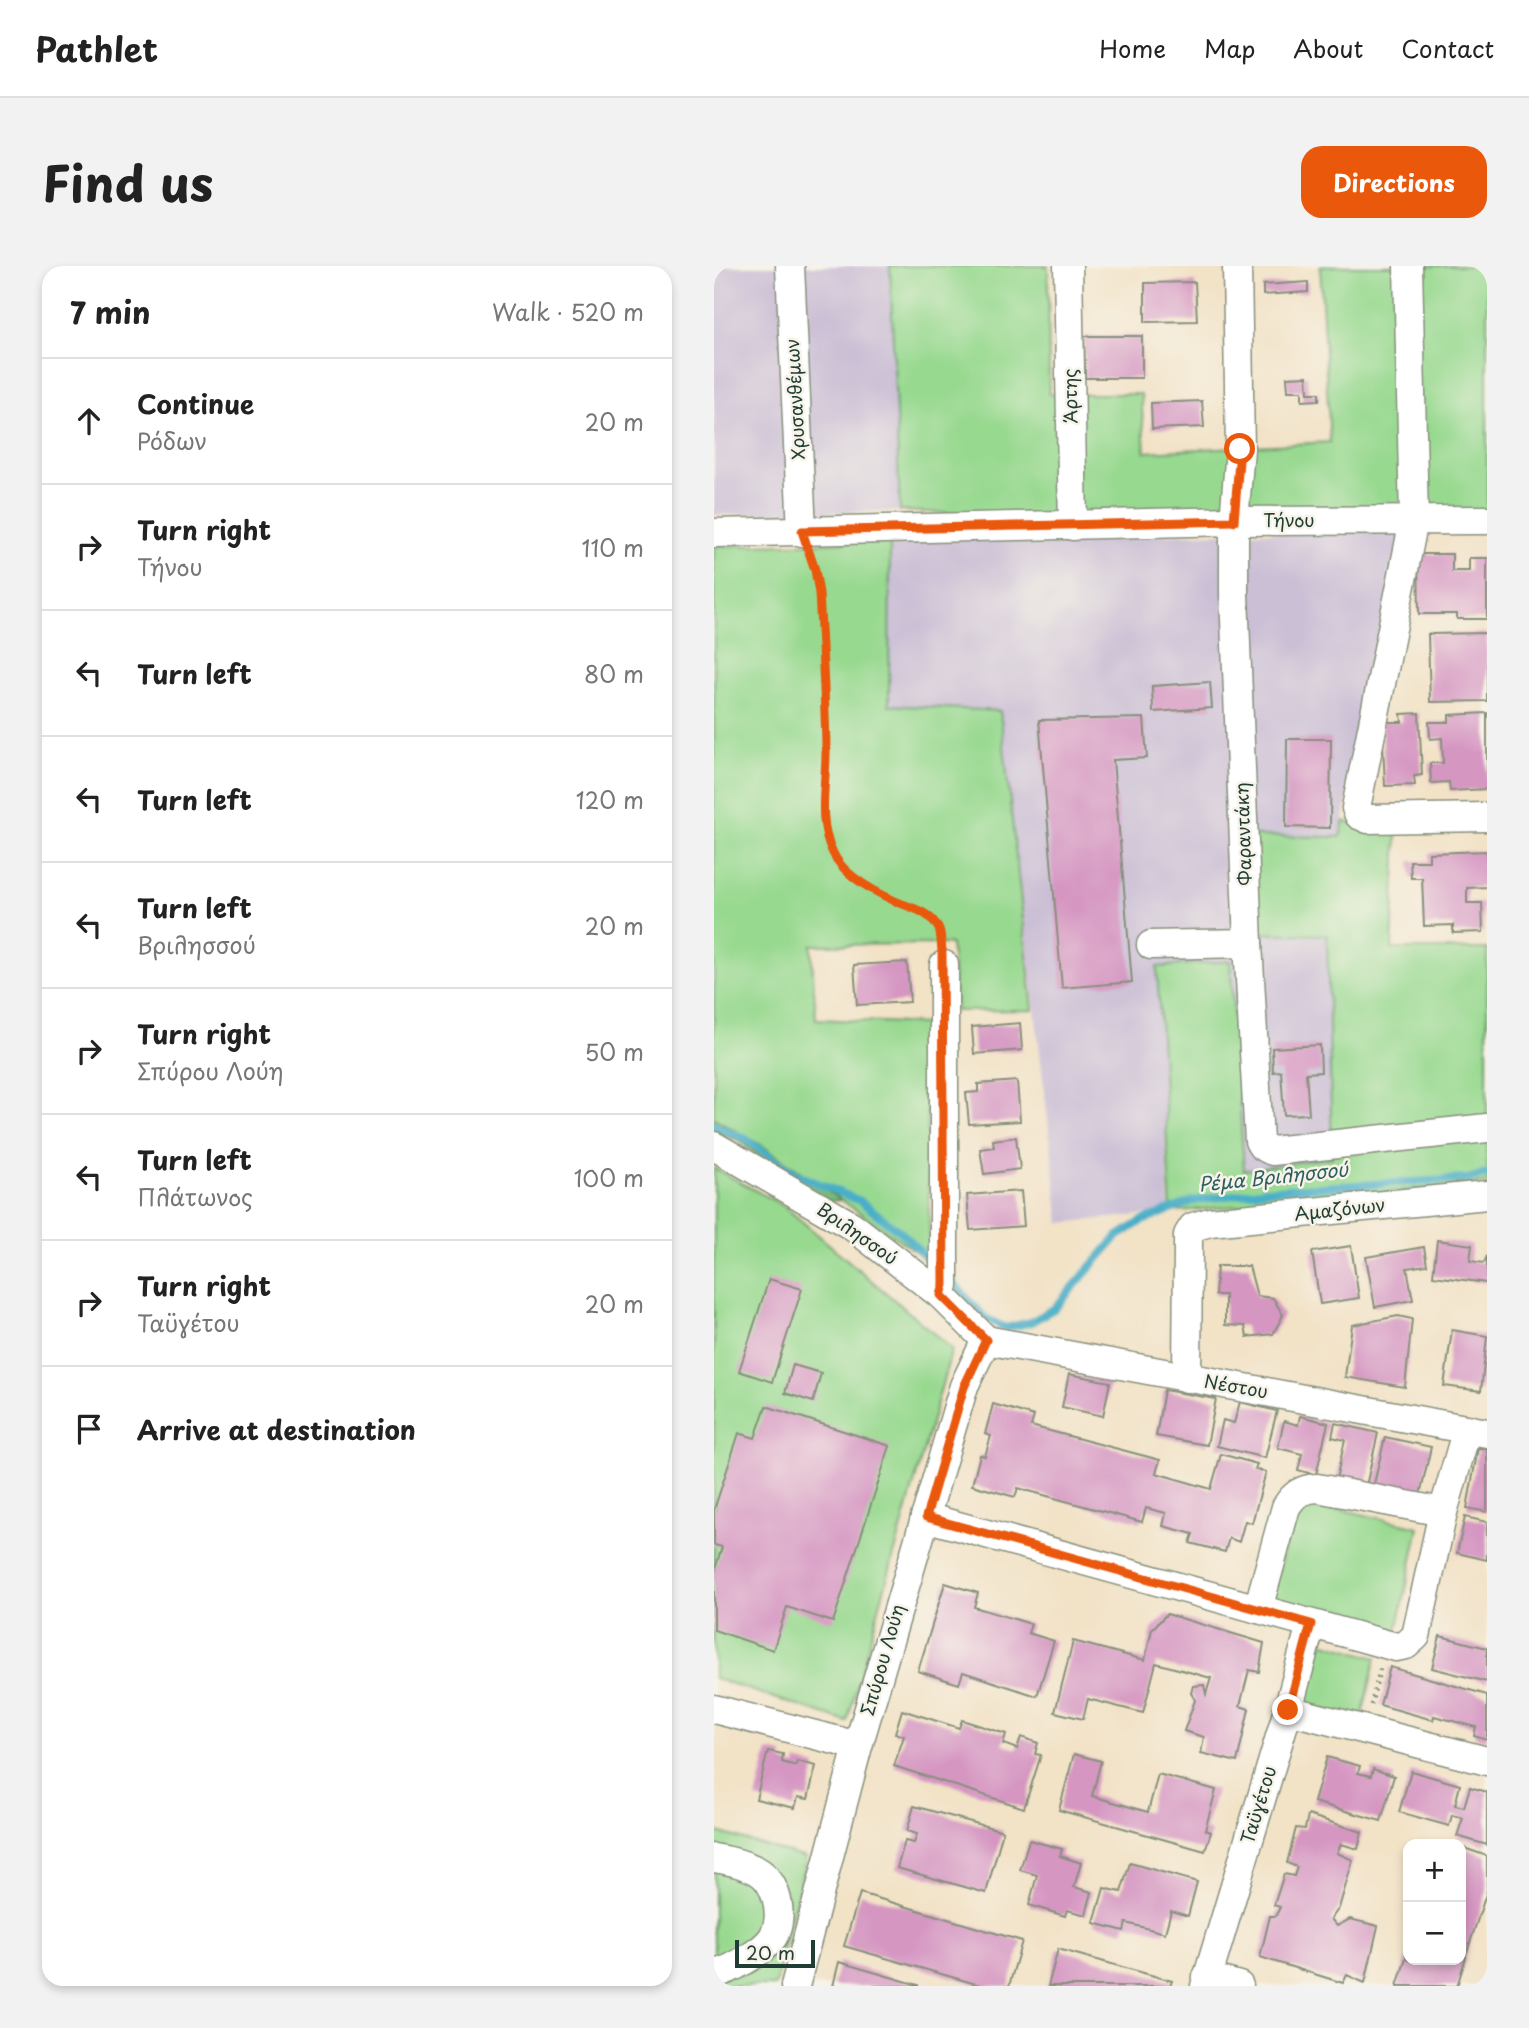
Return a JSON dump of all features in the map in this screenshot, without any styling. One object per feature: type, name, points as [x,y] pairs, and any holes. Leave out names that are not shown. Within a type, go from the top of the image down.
[{"type":"street","name":"Χρυσανθέμων","points":[[790,266],[802,531]]},
{"type":"street","name":"Άρτης","points":[[1068,266],[1073,526]]},
{"type":"street","name":"Φαραντάκη","points":[[1237,266],[1240,449],[1234,521],[1234,593],[1258,1133],[1262,1146],[1272,1151],[1487,1128]]},
{"type":"street","points":[[1408,266],[1414,520],[1356,808],[1361,817],[1368,819],[1487,817]]},
{"type":"street","name":"Τήνου","points":[[714,533],[1234,521],[1487,520]]},
{"type":"street","points":[[1151,945],[1248,943]]},
{"type":"street","points":[[943,965],[943,1280]]},
{"type":"street","name":"Βριλησσού","points":[[714,1146],[943,1280],[986,1340]]},
{"type":"street","name":"Αμαζόνων","points":[[1186,1378],[1188,1235],[1193,1227],[1210,1222],[1487,1195]]},
{"type":"street","name":"Νέστου","points":[[986,1340],[1477,1431]]},
{"type":"street","name":"Σπύρου Λούη","points":[[795,1986],[858,1746],[964,1387],[986,1340]]},
{"type":"street","points":[[926,1517],[1396,1645],[1416,1636],[1443,1512],[1477,1431]]},
{"type":"street","points":[[1258,1609],[1286,1507],[1291,1498],[1299,1492],[1317,1488],[1443,1512]]},
{"type":"street","name":"Ταϋγέτου","points":[[1206,1982],[1288,1710],[1311,1624]]},
{"type":"street","points":[[714,1709],[858,1746]]},
{"type":"street","points":[[1288,1710],[1487,1761]]},
{"type":"street","points":[[714,1858],[755,1869],[767,1878],[776,1892],[776,1925],[773,1937],[758,1951],[723,1972],[714,1974]]},
{"type":"street","points":[[776,1925],[810,1932]]},
{"type":"street","points":[[1206,1982],[1239,1986]]},
{"type":"path","points":[[802,531],[815,570],[819,593],[826,748],[822,804],[833,853],[848,873],[892,900],[926,913],[939,929],[943,965]]},
{"type":"path","points":[[1365,1729],[1396,1645]]},
{"type":"shaded area","points":[[714,266],[890,266],[900,511],[714,515]]},
{"type":"shaded area","points":[[1403,529],[1340,837],[1250,836],[1327,934],[1333,1157],[1243,1170],[1230,961],[1157,967],[1169,1212],[1060,1223],[1000,712],[889,705],[890,541]]},
{"type":"green space","points":[[890,266],[1048,266],[1049,394],[1141,394],[1145,452],[1330,442],[1320,266],[1487,266],[1487,512],[1056,517],[900,511]]},
{"type":"green space","points":[[890,541],[889,705],[1000,711],[1033,1010],[956,1011],[951,944],[811,945],[816,1019],[925,1024],[930,1261],[763,1146],[714,1118],[714,546]]},
{"type":"green space","points":[[1344,821],[1372,830],[1397,832],[1392,949],[1487,949],[1487,1183],[1171,1212],[1157,967],[1230,961],[1244,1170],[1332,1157],[1327,935],[1248,933],[1250,836],[1340,837]]},
{"type":"green space","points":[[714,1118],[763,1147],[841,1200],[823,1202],[793,1183],[738,1140],[714,1133]]},
{"type":"green space","points":[[714,1168],[784,1206],[952,1349],[847,1722],[714,1678]]},
{"type":"green space","points":[[1298,1500],[1419,1527],[1397,1631],[1271,1597]]},
{"type":"green space","points":[[1319,1641],[1376,1658],[1361,1721],[1303,1704]]},
{"type":"green space","points":[[714,1831],[806,1858],[775,1986],[714,1986]]},
{"type":"building","points":[[1195,282],[1197,321],[1145,322],[1145,283]]},
{"type":"building","points":[[1308,282],[1308,292],[1263,295],[1263,285]]},
{"type":"building","points":[[1084,336],[1142,336],[1142,378],[1085,378]]},
{"type":"building","points":[[1307,376],[1308,393],[1319,393],[1319,400],[1302,401],[1302,391],[1288,391],[1287,377]]},
{"type":"building","points":[[1202,401],[1204,427],[1152,429],[1151,403]]},
{"type":"building","points":[[1418,554],[1452,554],[1452,571],[1469,571],[1469,558],[1487,558],[1487,619],[1457,619],[1457,614],[1419,614]]},
{"type":"building","points":[[1487,633],[1487,701],[1430,702],[1428,634]]},
{"type":"building","points":[[1210,682],[1212,708],[1153,712],[1152,686]]},
{"type":"building","points":[[1419,713],[1422,775],[1414,776],[1415,785],[1385,786],[1382,722],[1402,722],[1401,714]]},
{"type":"building","points":[[1487,713],[1487,789],[1450,791],[1449,782],[1431,783],[1430,763],[1443,763],[1442,738],[1430,739],[1429,722],[1449,722],[1449,715]]},
{"type":"building","points":[[1144,718],[1147,758],[1113,760],[1132,982],[1062,988],[1039,720]]},
{"type":"building","points":[[1287,739],[1331,739],[1330,828],[1286,827]]},
{"type":"building","points":[[1487,851],[1487,887],[1467,888],[1467,903],[1482,903],[1483,932],[1453,933],[1453,925],[1424,926],[1422,878],[1411,878],[1410,861],[1429,861],[1429,853]]},
{"type":"building","points":[[907,962],[910,1002],[857,1005],[854,965]]},
{"type":"building","points":[[1020,1023],[1022,1050],[974,1054],[972,1027]]},
{"type":"building","points":[[1320,1045],[1321,1072],[1306,1073],[1309,1114],[1284,1115],[1281,1071],[1273,1072],[1272,1048]]},
{"type":"building","points":[[1017,1081],[1020,1121],[969,1124],[966,1093],[978,1092],[978,1084]]},
{"type":"building","points":[[1016,1137],[1020,1169],[984,1174],[980,1149],[994,1147],[993,1140]]},
{"type":"building","points":[[1021,1191],[1024,1226],[970,1230],[967,1195]]},
{"type":"building","points":[[1437,1240],[1472,1245],[1470,1261],[1484,1263],[1487,1256],[1487,1283],[1433,1276]]},
{"type":"building","points":[[1351,1246],[1359,1298],[1320,1304],[1312,1252]]},
{"type":"building","points":[[1424,1247],[1427,1265],[1407,1268],[1413,1300],[1375,1307],[1366,1257]]},
{"type":"building","points":[[1217,1266],[1249,1266],[1257,1296],[1273,1298],[1283,1315],[1273,1334],[1247,1337],[1245,1326],[1225,1325],[1225,1295],[1215,1295]]},
{"type":"building","points":[[769,1279],[802,1289],[772,1382],[739,1371]]},
{"type":"building","points":[[1398,1316],[1412,1319],[1405,1387],[1345,1377],[1352,1325]]},
{"type":"building","points":[[1452,1330],[1487,1336],[1481,1391],[1444,1386]]},
{"type":"building","points":[[793,1365],[821,1373],[813,1402],[785,1393]]},
{"type":"building","points":[[1069,1374],[1110,1382],[1103,1416],[1062,1407]]},
{"type":"building","points":[[1164,1390],[1216,1399],[1207,1445],[1156,1436]]},
{"type":"building","points":[[1240,1402],[1277,1411],[1265,1458],[1217,1446],[1223,1420],[1234,1423]]},
{"type":"building","points":[[993,1404],[1034,1416],[1031,1426],[1160,1460],[1156,1473],[1211,1489],[1221,1454],[1257,1464],[1255,1469],[1266,1472],[1252,1523],[1245,1521],[1239,1542],[1229,1538],[1225,1552],[1190,1543],[1193,1534],[1163,1526],[1166,1513],[1146,1508],[1142,1522],[1018,1488],[1015,1497],[972,1485],[980,1455],[985,1456],[991,1436],[985,1434]]},
{"type":"building","points":[[766,1406],[890,1446],[833,1622],[787,1607],[773,1650],[714,1630],[714,1572],[722,1547],[714,1545],[714,1510],[739,1433],[755,1438]]},
{"type":"building","points":[[1300,1416],[1328,1423],[1316,1475],[1298,1470],[1302,1454],[1278,1448],[1284,1421],[1298,1425]]},
{"type":"building","points":[[1335,1423],[1378,1433],[1366,1486],[1336,1479],[1345,1440],[1332,1437]]},
{"type":"building","points":[[1385,1437],[1431,1447],[1419,1499],[1373,1488]]},
{"type":"building","points":[[1478,1448],[1487,1449],[1487,1512],[1467,1508]]},
{"type":"building","points":[[1465,1517],[1487,1522],[1487,1560],[1457,1553]]},
{"type":"building","points":[[945,1583],[978,1593],[974,1607],[1031,1624],[1028,1633],[1054,1641],[1037,1696],[963,1672],[959,1684],[918,1671]]},
{"type":"building","points":[[1167,1614],[1264,1643],[1259,1672],[1249,1670],[1240,1706],[1249,1709],[1237,1762],[1201,1753],[1204,1737],[1184,1731],[1195,1700],[1191,1693],[1193,1686],[1204,1685],[1206,1694],[1211,1678],[1156,1663],[1143,1713],[1088,1699],[1083,1719],[1055,1712],[1073,1641],[1145,1660],[1152,1629]]},
{"type":"building","points":[[1440,1636],[1487,1648],[1487,1682],[1432,1668]]},
{"type":"building","points":[[1390,1667],[1487,1695],[1487,1740],[1474,1736],[1476,1727],[1434,1716],[1433,1720],[1380,1705]]},
{"type":"building","points":[[902,1710],[959,1728],[962,1720],[1006,1734],[1003,1744],[1017,1749],[1021,1737],[1038,1743],[1035,1754],[1041,1755],[1024,1808],[894,1766],[904,1736],[895,1733]]},
{"type":"building","points":[[768,1751],[783,1754],[782,1762],[796,1766],[797,1761],[816,1766],[808,1799],[798,1797],[795,1808],[756,1799]]},
{"type":"building","points":[[1074,1754],[1101,1761],[1092,1796],[1148,1812],[1158,1774],[1216,1790],[1205,1830],[1211,1832],[1205,1851],[1059,1810]]},
{"type":"building","points":[[1327,1757],[1360,1766],[1358,1773],[1371,1776],[1373,1769],[1394,1776],[1381,1821],[1314,1802]]},
{"type":"building","points":[[1411,1771],[1460,1785],[1455,1805],[1464,1807],[1470,1787],[1487,1792],[1487,1845],[1457,1836],[1463,1818],[1452,1815],[1449,1826],[1399,1812]]},
{"type":"building","points":[[914,1806],[1003,1831],[986,1893],[897,1868],[905,1841],[914,1843],[917,1834],[907,1831]]},
{"type":"building","points":[[1308,1815],[1362,1832],[1358,1849],[1341,1844],[1337,1853],[1353,1860],[1339,1908],[1331,1919],[1337,1926],[1350,1919],[1378,1926],[1365,1983],[1347,1975],[1343,1983],[1260,1957],[1270,1916],[1276,1916],[1280,1907],[1274,1905],[1284,1874],[1294,1876],[1297,1867],[1287,1863],[1296,1828],[1305,1829]]},
{"type":"building","points":[[1029,1840],[1062,1849],[1060,1856],[1081,1863],[1074,1887],[1092,1892],[1086,1915],[1067,1910],[1065,1916],[1029,1905],[1037,1875],[1020,1870]]},
{"type":"building","points":[[1466,1849],[1487,1856],[1487,1891],[1466,1955]]},
{"type":"building","points":[[1130,1863],[1197,1882],[1188,1916],[1171,1911],[1165,1933],[1126,1923],[1124,1931],[1094,1923],[1104,1888],[1121,1892]]},
{"type":"building","points":[[860,1893],[1022,1941],[1009,1986],[983,1986],[844,1946]]},
{"type":"building","points":[[1058,1949],[1172,1981],[1170,1986],[1048,1986]]},
{"type":"building","points":[[839,1962],[918,1985],[918,1986],[833,1986]]},
{"type":"building","points":[[1404,1965],[1464,1965],[1457,1986],[1397,1986]]},
{"type":"waterway","name":"Ρέμα Βριλησσού","points":[[714,1125],[744,1138],[796,1174],[860,1201],[902,1233],[936,1267]]},
{"type":"waterway","name":"Ρέμα Βριλησσού","points":[[951,1281],[985,1318],[1006,1328],[1031,1322],[1055,1308],[1117,1237],[1142,1221],[1193,1201],[1266,1190],[1467,1179],[1487,1174]]},
{"type":"route","points":[[1240,449],[1234,521],[802,531],[815,570],[819,593],[826,748],[822,804],[833,853],[848,873],[892,900],[926,913],[939,929],[942,950],[944,1285],[941,1295],[986,1340],[964,1387],[926,1517],[1311,1624],[1288,1710]]}]
